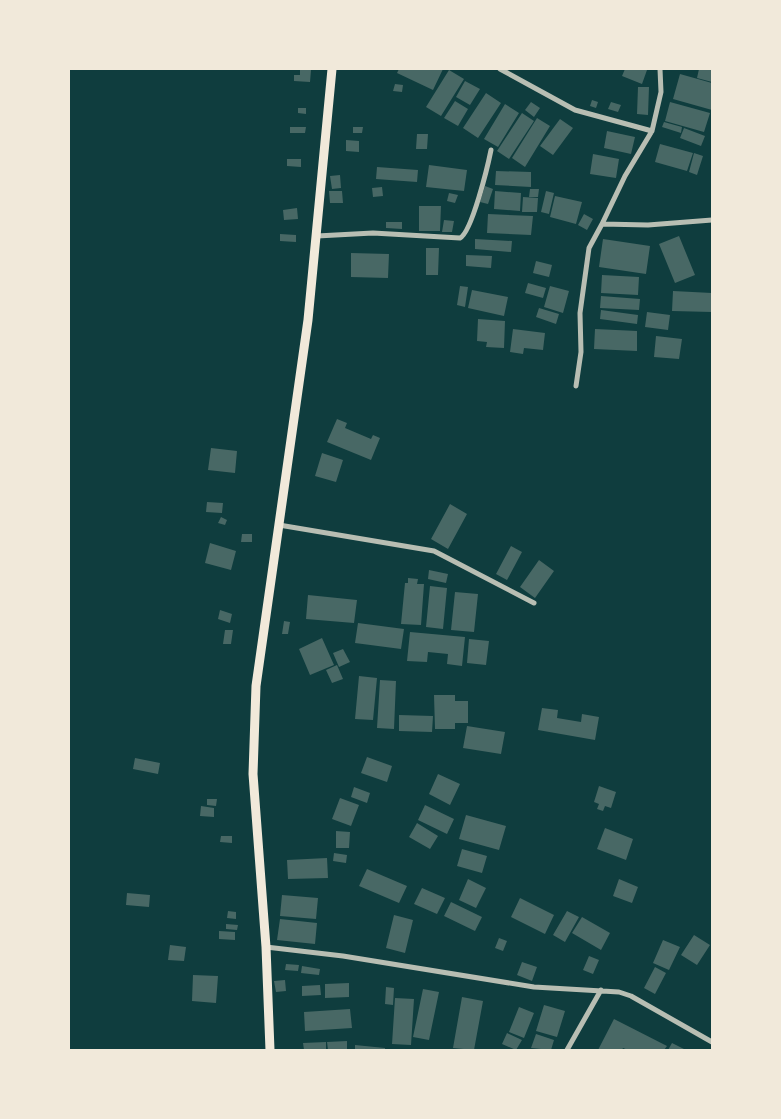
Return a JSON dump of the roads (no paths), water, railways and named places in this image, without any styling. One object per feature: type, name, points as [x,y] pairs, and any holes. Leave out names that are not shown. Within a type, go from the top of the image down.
[{"type":"main road","points":[[270,1050],[266,947],[252,774],[256,686],[308,320],[332,69]]},
{"type":"street","points":[[500,69],[575,110],[652,132]]},
{"type":"street","points":[[576,386],[581,352],[580,312],[590,248],[626,176],[652,132],[661,92],[660,69]]},
{"type":"street","points":[[316,236],[373,233],[460,238],[466,231],[482,186],[491,150]]},
{"type":"street","points":[[602,224],[648,225],[712,220]]},
{"type":"street","points":[[278,524],[434,551],[534,602]]},
{"type":"street","points":[[266,947],[343,956],[534,986],[601,990],[631,996],[712,1042]]},
{"type":"street","points":[[567,1050],[601,990]]}]
